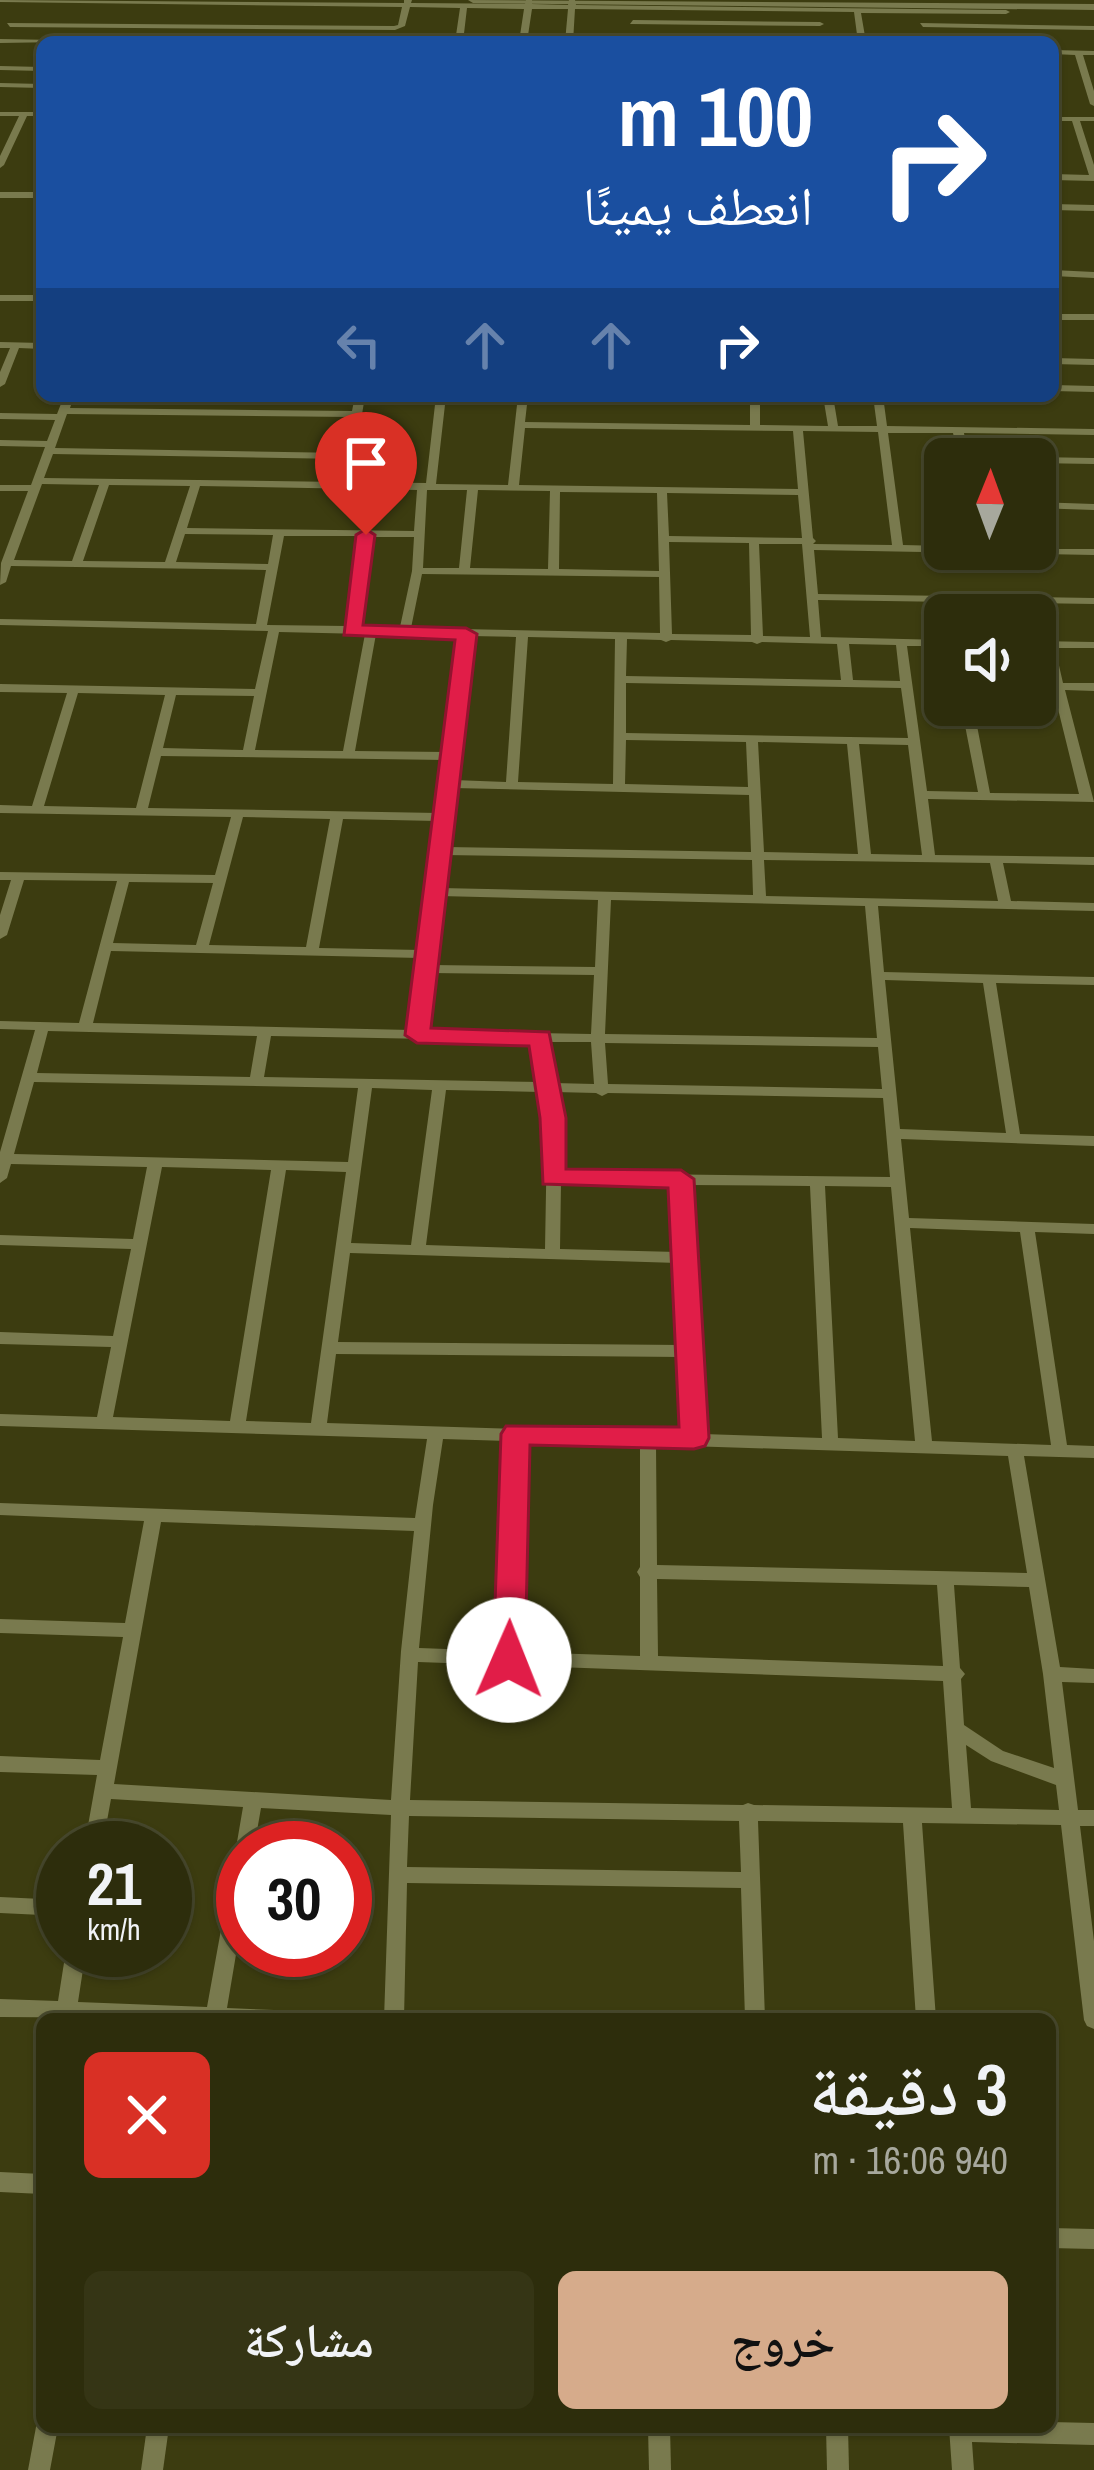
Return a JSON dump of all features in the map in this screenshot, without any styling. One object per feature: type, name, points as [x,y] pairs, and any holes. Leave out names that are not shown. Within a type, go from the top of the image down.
[{"type":"main road","points":[[774,0],[929,7]]},
{"type":"main road","points":[[468,3],[1094,5]]},
{"type":"street","points":[[0,0],[468,3],[460,36]]},
{"type":"street","points":[[0,41],[25,1]]},
{"type":"street","points":[[204,36],[218,2]]},
{"type":"street","points":[[10,25],[400,27],[408,3]]},
{"type":"street","points":[[525,36],[529,3]]},
{"type":"street","points":[[569,36],[572,4],[1006,12]]},
{"type":"street","points":[[633,7],[634,36]]},
{"type":"street","points":[[926,36],[923,26],[929,7]]},
{"type":"street","points":[[817,10],[821,36]]},
{"type":"street","points":[[857,10],[861,36]]},
{"type":"street","points":[[633,22],[820,24]]},
{"type":"street","points":[[81,36],[86,25]]},
{"type":"street","points":[[144,36],[148,26]]},
{"type":"street","points":[[923,26],[1094,28]]},
{"type":"street","points":[[272,36],[275,27]]},
{"type":"street","points":[[337,36],[340,28]]},
{"type":"street","points":[[0,41],[36,42]]},
{"type":"street","points":[[1059,52],[1094,52]]},
{"type":"street","points":[[1078,52],[1094,104]]},
{"type":"street","points":[[0,68],[36,69]]},
{"type":"street","points":[[0,86],[36,86]]},
{"type":"street","points":[[0,113],[36,114]]},
{"type":"street","points":[[0,165],[24,114]]},
{"type":"street","points":[[1059,119],[1094,119]]},
{"type":"street","points":[[1059,177],[1094,178],[1075,119]]},
{"type":"street","points":[[0,140],[12,140]]},
{"type":"street","points":[[0,195],[36,195]]},
{"type":"street","points":[[1059,207],[1094,208]]},
{"type":"street","points":[[1059,273],[1094,275]]},
{"type":"street","points":[[0,298],[36,298]]},
{"type":"street","points":[[1059,317],[1094,317]]},
{"type":"street","points":[[0,345],[36,346]]},
{"type":"street","points":[[0,384],[16,345]]},
{"type":"street","points":[[1059,361],[1094,362]]},
{"type":"street","points":[[1059,388],[1094,388]]},
{"type":"street","points":[[0,582],[67,402]]},
{"type":"street","points":[[154,411],[157,402]]},
{"type":"street","points":[[238,412],[240,402]]},
{"type":"street","points":[[345,485],[358,402]]},
{"type":"street","points":[[404,633],[440,402]]},
{"type":"street","points":[[513,488],[524,402]]},
{"type":"street","points":[[755,402],[755,427]]},
{"type":"street","points":[[829,402],[832,428]]},
{"type":"street","points":[[879,402],[898,550]]},
{"type":"street","points":[[0,416],[154,411],[356,414]]},
{"type":"street","points":[[522,425],[1094,432]]},
{"type":"street","points":[[799,428],[816,641]]},
{"type":"street","points":[[958,430],[960,438]]},
{"type":"street","points":[[0,443],[350,456]]},
{"type":"street","points":[[1056,460],[1094,461]]},
{"type":"street","points":[[0,488],[105,482],[805,492]]},
{"type":"street","points":[[76,564],[105,482]]},
{"type":"street","points":[[170,565],[196,483]]},
{"type":"street","points":[[464,571],[473,487]]},
{"type":"street","points":[[553,572],[555,488]]},
{"type":"street","points":[[662,490],[667,639]]},
{"type":"street","points":[[1056,506],[1094,507]]},
{"type":"street","points":[[181,531],[420,534]]},
{"type":"street","points":[[248,754],[279,533]]},
{"type":"street","points":[[352,631],[366,535]]},
{"type":"street","points":[[665,539],[924,550]]},
{"type":"street","points":[[754,541],[757,641]]},
{"type":"street","points":[[1056,551],[1094,552]]},
{"type":"street","points":[[6,563],[274,567]]},
{"type":"street","points":[[417,571],[666,574]]},
{"type":"street","points":[[816,597],[1094,602]]},
{"type":"street","points":[[0,622],[924,642]]},
{"type":"street","points":[[348,755],[371,632]]},
{"type":"street","points":[[417,1035],[466,634]]},
{"type":"street","points":[[512,786],[522,636]]},
{"type":"street","points":[[620,788],[621,638]]},
{"type":"street","points":[[902,641],[929,858]]},
{"type":"street","points":[[843,642],[848,683]]},
{"type":"street","points":[[1056,644],[1094,645]]},
{"type":"street","points":[[620,680],[907,685]]},
{"type":"street","points":[[921,795],[1090,798],[1056,681]]},
{"type":"street","points":[[1058,686],[1094,687]]},
{"type":"street","points":[[0,688],[259,693]]},
{"type":"street","points":[[37,809],[73,691]]},
{"type":"street","points":[[142,812],[171,693]]},
{"type":"street","points":[[971,726],[985,796]]},
{"type":"street","points":[[620,736],[914,742]]},
{"type":"street","points":[[752,739],[760,901]]},
{"type":"street","points":[[853,741],[865,857]]},
{"type":"street","points":[[1072,742],[1094,742]]},
{"type":"street","points":[[156,752],[451,756]]},
{"type":"street","points":[[448,784],[754,791]]},
{"type":"street","points":[[0,808],[443,817]]},
{"type":"street","points":[[201,949],[238,814]]},
{"type":"street","points":[[312,952],[338,816]]},
{"type":"street","points":[[439,851],[1094,861]]},
{"type":"street","points":[[996,859],[1006,906]]},
{"type":"street","points":[[0,876],[221,879]]},
{"type":"street","points":[[0,935],[19,876]]},
{"type":"street","points":[[85,1026],[124,878]]},
{"type":"street","points":[[435,892],[1094,908]]},
{"type":"street","points":[[602,1091],[598,1040],[605,898]]},
{"type":"street","points":[[871,904],[924,1447]]},
{"type":"street","points":[[105,946],[312,952],[601,971]]},
{"type":"street","points":[[877,976],[1094,981]]},
{"type":"street","points":[[989,979],[1014,1139]]},
{"type":"street","points":[[0,1025],[884,1043]]},
{"type":"street","points":[[0,1178],[43,1025]]},
{"type":"street","points":[[256,1082],[265,1030]]},
{"type":"street","points":[[540,1038],[554,1132],[552,1255]]},
{"type":"street","points":[[29,1077],[890,1094]]},
{"type":"street","points":[[318,1429],[366,1084]]},
{"type":"street","points":[[418,1251],[439,1088]]},
{"type":"street","points":[[895,1134],[1094,1142]]},
{"type":"street","points":[[6,1159],[355,1167]]},
{"type":"street","points":[[104,1423],[155,1164]]},
{"type":"street","points":[[237,1426],[279,1166]]},
{"type":"street","points":[[553,1178],[899,1182]]},
{"type":"street","points":[[681,1179],[694,1438]]},
{"type":"street","points":[[817,1182],[830,1443]]},
{"type":"street","points":[[902,1223],[1094,1229]]},
{"type":"street","points":[[1027,1227],[1060,1451]]},
{"type":"street","points":[[0,1240],[139,1244]]},
{"type":"street","points":[[344,1248],[685,1258]]},
{"type":"street","points":[[0,1338],[121,1342]]},
{"type":"street","points":[[330,1348],[688,1351]]},
{"type":"street","points":[[0,1420],[1094,1452]]},
{"type":"street","points":[[394,2013],[399,1808],[421,1525],[436,1432]]},
{"type":"street","points":[[509,1660],[516,1434]]},
{"type":"street","points":[[649,1437],[649,1662]]},
{"type":"street","points":[[1015,1449],[1052,1674],[1094,2020]]},
{"type":"street","points":[[0,1509],[421,1525]]},
{"type":"street","points":[[98,1821],[154,1514]]},
{"type":"street","points":[[646,1572],[1036,1580]]},
{"type":"street","points":[[945,1577],[956,1674],[962,1816]]},
{"type":"street","points":[[0,1626],[134,1630]]},
{"type":"street","points":[[411,1655],[956,1674]]},
{"type":"street","points":[[1052,1674],[1094,1676]]},
{"type":"street","points":[[958,1730],[997,1756],[1065,1780]]},
{"type":"street","points":[[0,1765],[107,1768]]},
{"type":"street","points":[[103,1791],[399,1808],[1094,1818]]},
{"type":"street","points":[[250,1821],[253,1800]]},
{"type":"street","points":[[748,1811],[755,2013]]},
{"type":"street","points":[[912,1815],[926,2013]]},
{"type":"street","points":[[397,1875],[750,1880]]},
{"type":"street","points":[[0,1905],[36,1906]]},
{"type":"street","points":[[67,2010],[72,1977]]},
{"type":"street","points":[[216,2013],[222,1977]]},
{"type":"street","points":[[0,2008],[130,2013]]},
{"type":"street","points":[[0,2182],[36,2184]]},
{"type":"street","points":[[1056,2238],[1094,2239]]},
{"type":"street","points":[[39,2470],[46,2433]]},
{"type":"street","points":[[152,2470],[157,2433]]},
{"type":"street","points":[[659,2433],[660,2470]]},
{"type":"street","points":[[837,2433],[838,2470]]},
{"type":"street","points":[[960,2433],[963,2470]]},
{"type":"street","points":[[1056,2433],[1094,2434]]},
{"type":"route","points":[[366,535],[352,631],[466,634],[417,1035],[540,1038],[553,1118],[553,1178],[681,1179],[694,1438],[516,1434],[509,1660]]}]
